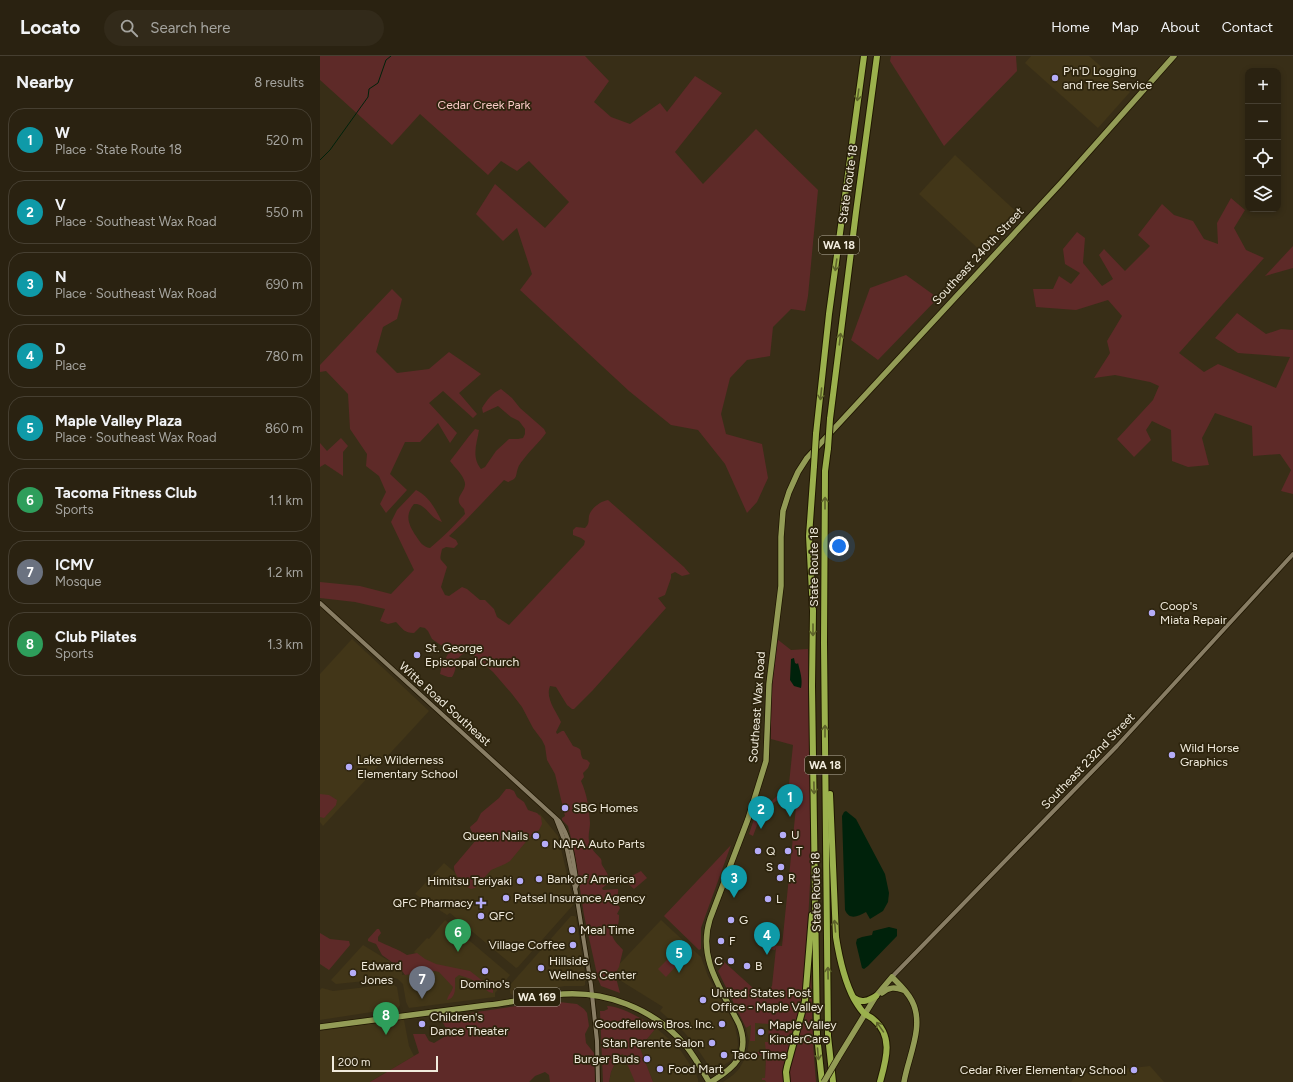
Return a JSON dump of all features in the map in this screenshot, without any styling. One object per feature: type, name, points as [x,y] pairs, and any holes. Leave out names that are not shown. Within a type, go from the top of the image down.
[{"type":"highway","name":"State Route 18","points":[[823,1082],[817,1035],[814,875],[813,611],[809,536],[816,434],[829,314],[864,56]]},
{"type":"highway","name":"State Route 18","points":[[833,1082],[828,1036],[825,745],[825,479],[830,419],[877,56]]},
{"type":"highway","points":[[825,745],[829,792],[834,926],[839,955],[853,997],[859,1008],[877,1022],[885,1034],[887,1051],[880,1082]]},
{"type":"highway","points":[[787,1082],[787,1066],[805,1002],[814,875]]},
{"type":"highway","points":[[853,997],[858,1001],[863,1001],[876,996]]},
{"type":"main road","name":"Southeast 240th Street","points":[[798,472],[807,458],[1062,182],[1174,56]]},
{"type":"main road","name":"Southeast Wax Road","points":[[710,1082],[734,1066],[739,1058],[743,1045],[743,1034],[739,1024],[710,966],[706,952],[706,936],[710,920],[748,819],[766,761],[769,677],[780,586],[783,511],[786,499],[798,472]]},
{"type":"main road","points":[[823,1082],[876,996],[892,977],[907,992],[913,1003],[916,1024],[914,1040],[904,1082]]},
{"type":"main road","points":[[871,1004],[888,988],[896,988],[907,992]]},
{"type":"main road","name":"WA 169","points":[[320,1027],[507,1003],[553,994],[592,995],[625,1003],[649,1015],[662,1024],[677,1036],[687,1047],[710,1082]]},
{"type":"street","name":"Southeast 232nd Street","points":[[892,977],[1117,746],[1293,554]]},
{"type":"street","name":"Witte Road Southeast","points":[[320,603],[556,819],[562,826],[572,853],[577,884],[575,889]]},
{"type":"street","name":"Witte Road Southeast","points":[[556,819],[565,840],[575,889],[592,995],[597,1041],[598,1082]]},
{"type":"street","points":[[568,855],[571,859],[575,873]]},
{"type":"shaded area","points":[[1031,56],[1089,56],[1130,92],[1098,128],[1025,63]]},
{"type":"shaded area","points":[[955,155],[1020,215],[984,254],[919,194]]},
{"type":"shaded area","name":"Lake Wilderness Elementary School","points":[[352,639],[429,711],[323,826],[320,822],[320,674]]},
{"type":"shaded area","points":[[794,658],[795,663],[798,663],[802,682],[801,688],[794,686],[790,680],[791,659]]},
{"type":"shaded area","points":[[846,811],[856,819],[885,874],[889,893],[888,902],[883,911],[870,919],[866,912],[852,917],[849,916],[845,910],[842,816]]},
{"type":"shaded area","points":[[540,814],[558,836],[574,904],[516,968],[450,913],[447,915],[415,894],[444,863],[473,888]]},
{"type":"shaded area","points":[[571,916],[576,917],[586,981],[585,985],[565,986],[512,995],[510,993],[510,985]]},
{"type":"shaded area","points":[[445,920],[510,975],[495,993],[495,997],[409,1008],[406,1002],[403,984],[398,979],[395,978],[336,984],[331,980],[363,945],[402,969],[402,975],[438,970],[454,974],[424,960],[414,952],[427,938],[429,939]]},
{"type":"shaded area","points":[[661,920],[701,957],[708,976],[734,1023],[738,1044],[737,1051],[730,1061],[716,1070],[711,1069],[695,1045],[684,1032],[660,1011],[663,1007],[610,974]]},
{"type":"shaded area","points":[[889,927],[897,929],[897,936],[868,966],[864,969],[862,968],[856,943],[857,939],[872,935],[873,931]]},
{"type":"shaded area","points":[[392,984],[397,987],[400,1005],[398,1008],[320,1020],[320,990],[322,988],[333,991]]},
{"type":"shaded area","points":[[402,1019],[404,1020],[409,1046],[414,1056],[370,1082],[320,1082],[320,1031]]},
{"type":"shaded area","points":[[770,1019],[766,1053],[755,1052],[755,1055],[766,1056],[765,1078],[762,1080],[766,1080],[766,1082],[723,1082],[739,1069],[747,1055],[749,1041],[746,1028],[751,1024]]},
{"type":"shaded area","points":[[656,1028],[681,1051],[696,1074],[698,1082],[653,1082],[637,1043],[647,1039]]},
{"type":"shaded area","points":[[624,1053],[636,1082],[609,1082],[611,1072],[616,1061],[615,1057]]},
{"type":"shaded area","name":"Cedar River Elementary School","points":[[1150,1066],[1164,1082],[1071,1082],[1077,1074]]},
{"type":"green space","name":"Cedar Creek Park","points":[[320,56],[585,56],[609,81],[594,102],[611,117],[630,124],[660,103],[667,112],[695,76],[722,93],[675,152],[703,184],[756,129],[818,190],[808,296],[805,311],[791,309],[773,327],[770,356],[747,360],[730,378],[721,414],[726,434],[762,444],[768,478],[757,502],[747,513],[725,464],[698,430],[671,425],[629,391],[520,290],[532,274],[517,228],[503,241],[476,214],[495,184],[545,228],[569,202],[529,161],[517,171],[501,161],[488,175],[420,114],[392,145],[320,80]]},
{"type":"green space","points":[[891,56],[1016,56],[1017,71],[944,146],[890,61]]},
{"type":"green space","points":[[1231,198],[1245,210],[1234,228],[1246,250],[1264,258],[1179,353],[1204,372],[1218,364],[1276,388],[1290,357],[1238,353],[1215,338],[1237,313],[1266,334],[1281,329],[1293,330],[1293,494],[1281,491],[1291,470],[1280,454],[1253,456],[1252,426],[1215,413],[1202,438],[1209,465],[1188,467],[1172,461],[1171,430],[1152,421],[1146,430],[1151,440],[1134,457],[1117,439],[1153,400],[1159,386],[1150,382],[1115,375],[1094,378],[1110,353],[1107,341],[1122,316],[1108,300],[1076,310],[1036,307],[1033,289],[1053,289],[1059,276],[1071,284],[1080,273],[1065,264],[1063,249],[1077,232],[1085,238],[1083,263],[1102,286],[1113,279],[1099,255],[1104,249],[1125,271],[1150,246],[1138,235],[1162,204],[1174,215],[1193,221],[1204,239],[1218,244],[1217,223]]},
{"type":"green space","points":[[1293,246],[1293,268],[1265,276]]},
{"type":"green space","points":[[906,275],[938,298],[878,360],[851,340],[870,288]]},
{"type":"green space","points":[[392,289],[402,299],[397,319],[383,327],[376,352],[397,373],[429,369],[449,352],[481,374],[459,393],[477,414],[473,418],[443,391],[429,403],[457,433],[450,443],[438,423],[420,442],[405,442],[390,474],[407,490],[386,513],[380,504],[386,492],[379,476],[366,466],[367,454],[350,429],[348,394],[326,371],[320,372],[320,365]]},
{"type":"green space","points":[[501,389],[544,429],[546,433],[518,467],[515,478],[508,482],[504,480],[449,536],[456,540],[458,544],[454,548],[446,547],[442,549],[441,560],[447,567],[441,587],[445,595],[449,596],[462,587],[467,589],[480,600],[485,600],[494,609],[497,617],[509,625],[584,545],[585,541],[573,535],[573,530],[576,527],[585,528],[592,510],[599,503],[608,500],[690,574],[682,576],[675,572],[671,574],[665,595],[658,598],[666,608],[593,690],[574,709],[567,705],[556,687],[550,686],[549,691],[550,700],[561,722],[556,732],[557,734],[564,731],[573,746],[580,749],[583,759],[590,763],[588,768],[583,773],[584,777],[581,781],[585,791],[588,807],[590,823],[589,841],[592,849],[601,859],[602,865],[609,880],[608,883],[602,888],[603,890],[618,889],[618,895],[614,903],[620,908],[617,914],[619,915],[619,923],[612,935],[614,940],[623,950],[619,967],[615,974],[620,993],[601,986],[598,979],[584,915],[574,850],[568,826],[562,820],[565,816],[555,774],[547,760],[545,746],[522,707],[493,672],[471,653],[467,652],[459,657],[452,677],[440,674],[442,665],[448,654],[442,646],[432,639],[425,628],[420,627],[414,633],[408,632],[396,622],[388,624],[380,621],[385,609],[355,602],[320,598],[320,582],[360,586],[391,594],[414,570],[391,522],[397,510],[416,490],[425,496],[435,508],[442,522],[418,504],[414,504],[411,508],[408,516],[410,524],[413,532],[425,547],[430,548],[465,514],[464,509],[460,505],[459,499],[465,487],[465,483],[461,474],[450,461],[475,429],[479,430],[475,455],[481,469],[485,467],[496,451],[509,439],[523,438],[525,434],[525,429],[519,421],[511,417],[498,406],[483,413],[482,408],[486,402],[492,395]]},
{"type":"green space","points":[[341,438],[348,446],[343,452],[343,476],[325,464],[320,467],[320,443],[327,451]]},
{"type":"green space","points":[[777,639],[791,650],[808,649],[811,864],[803,996],[797,1023],[784,1066],[784,1082],[766,1082],[765,1080],[762,1080],[762,1078],[765,1078],[766,1056],[755,1055],[755,1052],[766,1052],[765,1042],[768,1042],[769,1024],[755,1023],[755,1041],[750,1041],[751,1025],[746,1028],[718,971],[722,966],[719,963],[722,960],[763,997],[772,986],[776,948],[775,950],[769,949],[770,945],[782,946],[797,797],[783,796],[772,804],[765,812],[762,812],[753,836],[749,834],[758,807],[765,808],[789,784],[793,745],[771,739],[771,689]]},
{"type":"green space","points":[[506,789],[514,791],[517,797],[524,802],[528,810],[537,813],[541,817],[542,824],[539,830],[529,838],[510,861],[491,870],[475,888],[471,889],[457,876],[454,866],[476,840],[470,827],[477,821],[481,813],[499,798]]},
{"type":"green space","points":[[320,794],[329,795],[337,800],[336,805],[324,818],[320,817]]},
{"type":"green space","points":[[731,845],[701,928],[701,949],[699,950],[664,916]]},
{"type":"green space","points":[[641,871],[647,878],[634,889],[624,880]]},
{"type":"green space","points":[[377,929],[379,929],[381,933],[378,937],[378,941],[407,955],[417,953],[436,964],[470,971],[493,989],[493,993],[489,992],[471,979],[459,975],[455,978],[454,994],[447,1000],[453,987],[439,972],[435,971],[405,975],[400,968],[382,955],[376,944],[368,941]]},
{"type":"green space","points":[[320,933],[330,939],[349,941],[350,945],[329,970],[320,964]]},
{"type":"green space","points":[[672,955],[680,962],[666,977],[658,969]]},
{"type":"green space","points":[[811,965],[813,1044],[816,1082],[790,1082],[789,1067]]},
{"type":"green space","points":[[550,1001],[577,1004],[587,1013],[589,1026],[585,1034],[586,1043],[594,1053],[595,1082],[550,1082],[549,1075],[545,1072],[535,1076],[529,1082],[370,1082],[419,1053],[413,1034],[425,1034],[429,1041],[434,1043],[449,1034],[442,1021],[437,1018]]},
{"type":"green space","points":[[607,1006],[626,1011],[656,1028],[647,1039],[638,1043],[653,1082],[635,1082],[623,1054],[615,1057],[616,1061],[611,1072],[609,1082],[603,1082],[600,1011],[608,1009]]},
{"type":"waterway","points":[[320,160],[330,150],[368,97],[369,89],[378,83],[386,60],[391,56]]},
{"type":"place","name":"P'n'D Logging and Tree Service","points":[[1055,78]]},
{"type":"place","name":"Coop's Miata Repair","points":[[1152,613]]},
{"type":"place","name":"St. George Episcopal Church","points":[[417,655]]},
{"type":"place","name":"Wild Horse Graphics","points":[[1172,755]]},
{"type":"place","name":"Lake Wilderness Elementary School","points":[[349,767]]},
{"type":"place","name":"SBG Homes","points":[[565,808]]},
{"type":"place","name":"W","points":[[790,817]]},
{"type":"place","name":"V","points":[[761,829]]},
{"type":"place","name":"U","points":[[783,835]]},
{"type":"place","name":"Queen Nails","points":[[536,836]]},
{"type":"place","name":"NAPA Auto Parts","points":[[545,844]]},
{"type":"place","name":"Q","points":[[758,851]]},
{"type":"place","name":"T","points":[[788,851]]},
{"type":"place","name":"S","points":[[781,867]]},
{"type":"place","name":"R","points":[[780,878]]},
{"type":"place","name":"Bank of America","points":[[539,879]]},
{"type":"place","name":"Himitsu Teriyaki","points":[[520,881]]},
{"type":"place","name":"Patsel Insurance Agency","points":[[506,898]]},
{"type":"place","name":"N","points":[[734,898]]},
{"type":"place","name":"L","points":[[768,899]]},
{"type":"place","name":"QFC Pharmacy","points":[[481,903]]},
{"type":"place","name":"QFC","points":[[481,916]]},
{"type":"place","name":"G","points":[[731,920]]},
{"type":"place","name":"Meal Time","points":[[572,930]]},
{"type":"place","name":"F","points":[[721,941]]},
{"type":"place","name":"Village Coffee","points":[[573,945]]},
{"type":"place","name":"Tacoma Fitness Club","points":[[458,952]]},
{"type":"place","name":"D","points":[[767,955]]},
{"type":"place","name":"C","points":[[731,961]]},
{"type":"place","name":"B","points":[[747,966]]},
{"type":"place","name":"Hillside Wellness Center","points":[[541,968]]},
{"type":"place","name":"Domino's","points":[[485,971]]},
{"type":"place","name":"Edward Jones","points":[[353,973]]},
{"type":"place","name":"Maple Valley Plaza","points":[[679,973]]},
{"type":"place","name":"ICMV","points":[[422,999]]},
{"type":"place","name":"United States Post Office - Maple Valley","points":[[703,1000]]},
{"type":"place","name":"Children's Dance Theater","points":[[422,1024]]},
{"type":"place","name":"Goodfellows Bros. Inc.","points":[[722,1024]]},
{"type":"place","name":"Maple Valley KinderCare","points":[[761,1032]]},
{"type":"place","name":"Club Pilates","points":[[386,1035]]},
{"type":"place","name":"Stan Parente Salon","points":[[712,1043]]},
{"type":"place","name":"Taco Time","points":[[724,1055]]},
{"type":"place","name":"Burger Buds","points":[[647,1059]]},
{"type":"place","name":"Food Mart","points":[[660,1069]]},
{"type":"place","name":"Cedar River Elementary School","points":[[1134,1070]]}]
